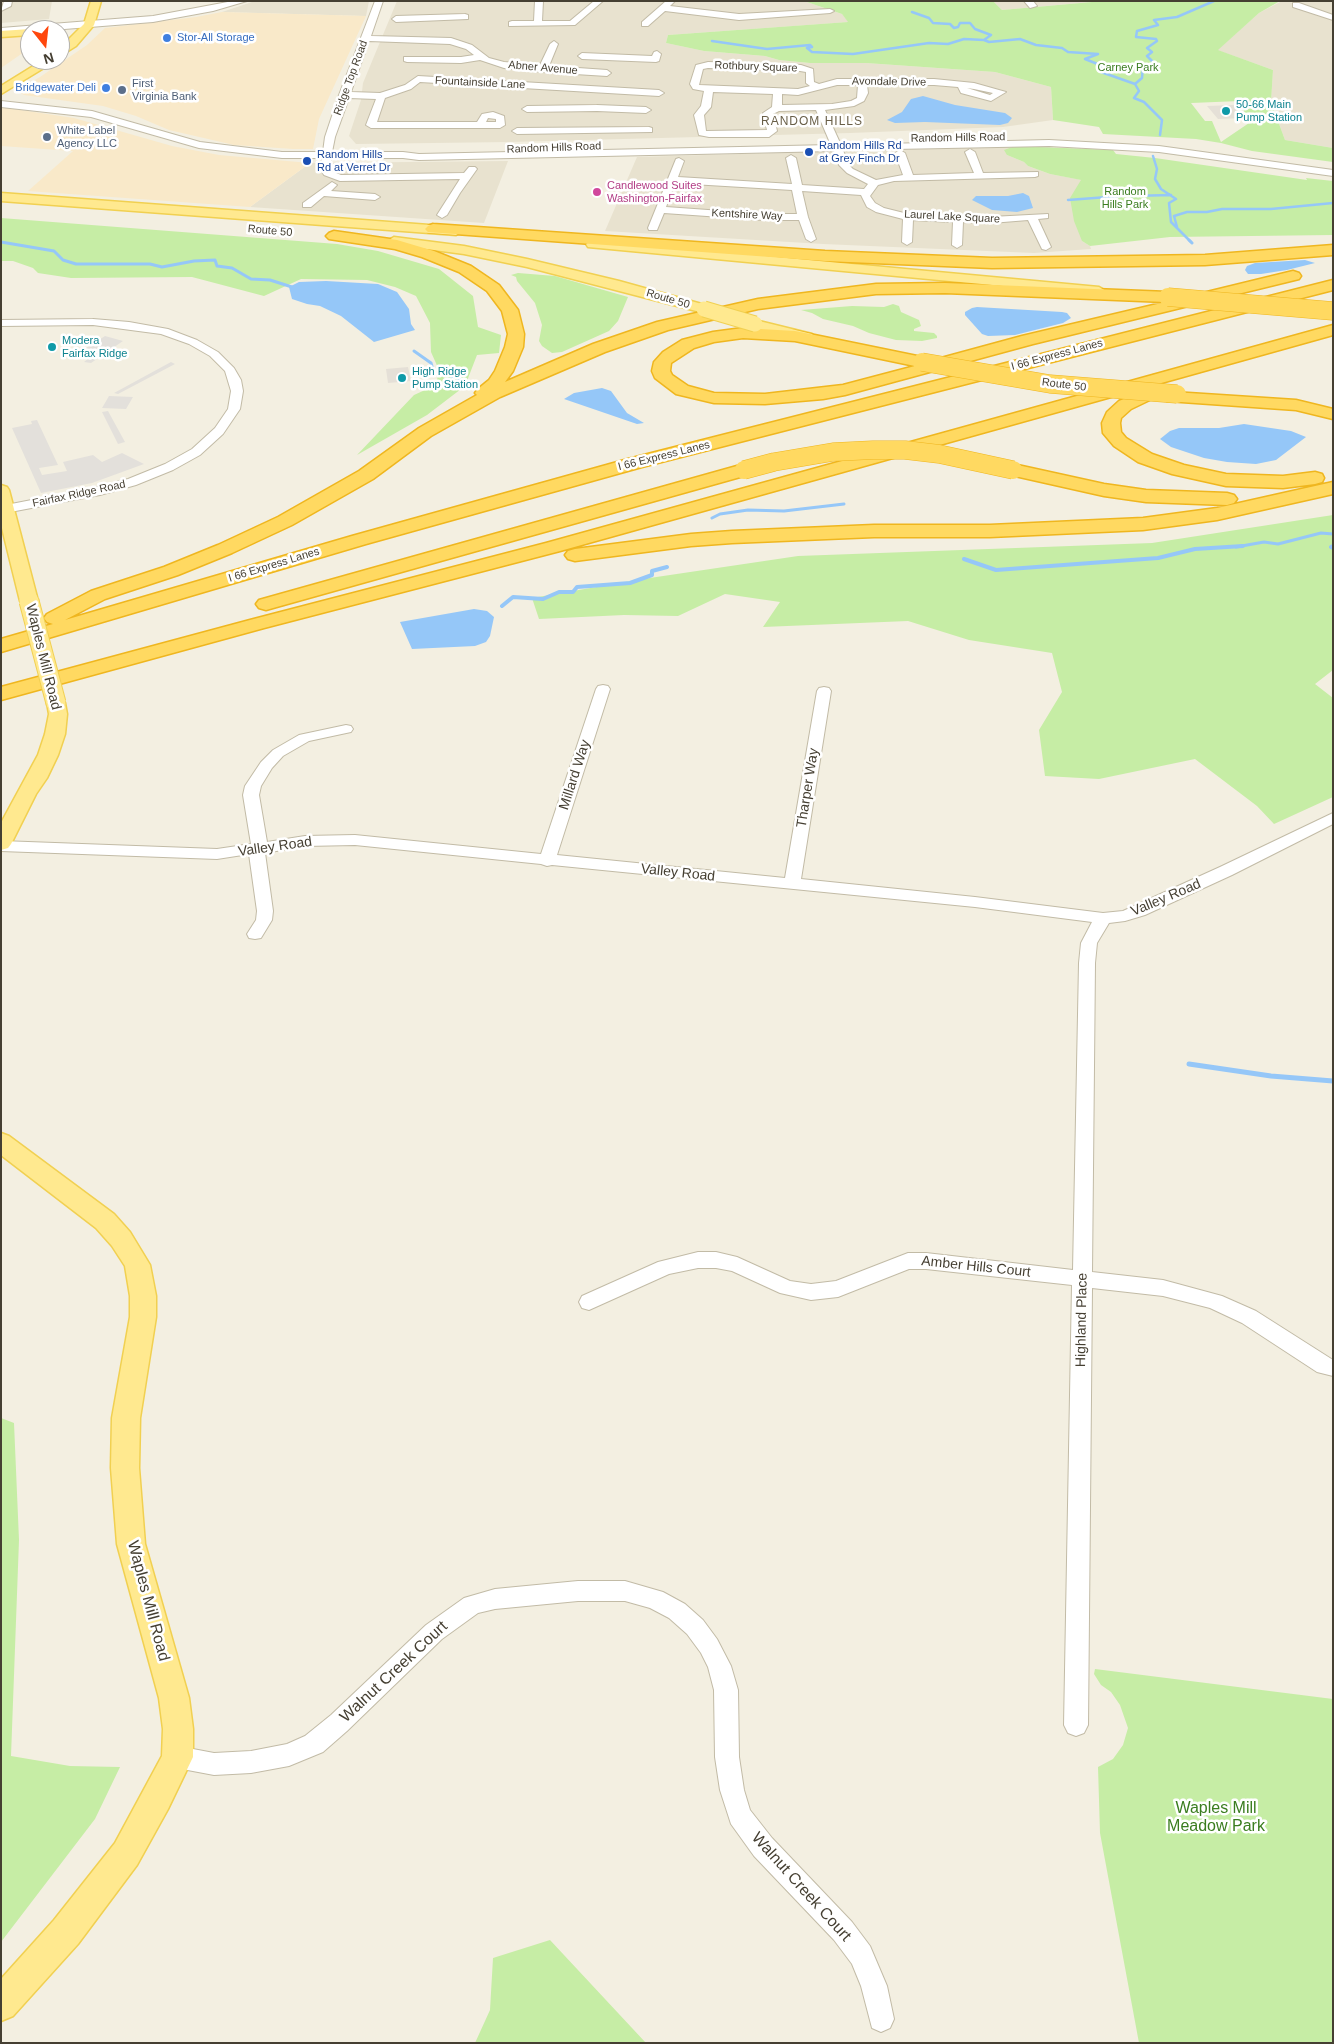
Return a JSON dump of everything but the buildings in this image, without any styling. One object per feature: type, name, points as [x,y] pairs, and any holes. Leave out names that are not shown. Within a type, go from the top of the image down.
[{"type":"highway","points":[[433,229],[816,256],[976,262],[1087,263],[1175,261],[1333,250]]},
{"type":"highway","points":[[54,618],[98,596],[198,560],[285,521],[366,475],[425,432],[474,401],[495,384],[504,372],[510,360],[515,341],[514,322],[510,310],[493,288],[479,277],[450,262],[397,245],[329,235]]},
{"type":"highway","points":[[815,339],[760,333],[713,336],[678,349],[663,362],[661,371],[664,378],[682,390],[714,398],[772,399],[823,394],[845,390],[1028,340],[1305,274]]},
{"type":"highway","points":[[1,632],[505,490],[1333,276]]},
{"type":"highway","name":"I 66 Express Lanes","points":[[1,646],[359,540],[635,463],[1333,285]]},
{"type":"highway","points":[[425,432],[509,386],[606,346],[663,326],[758,304],[830,294],[906,288],[1168,298]]},
{"type":"highway","name":"Route 50","points":[[1168,298],[1331,314]]},
{"type":"highway","points":[[635,463],[688,456],[931,402],[1267,314],[1296,311],[1331,314]]},
{"type":"highway","points":[[1,679],[204,627],[843,455],[1331,314]]},
{"type":"highway","points":[[1,694],[553,547],[1333,330]]},
{"type":"highway","name":"Route 50","points":[[815,339],[922,362],[1050,384],[1170,393]]},
{"type":"highway","points":[[1333,340],[1170,393],[1125,405],[1113,416],[1111,423],[1112,433],[1120,442],[1145,458],[1192,474],[1257,483],[1283,482],[1333,474]]},
{"type":"highway","points":[[908,448],[969,438],[1170,393],[1304,399],[1333,398]]},
{"type":"highway","points":[[1170,393],[1296,405],[1333,414]]},
{"type":"highway","points":[[204,627],[272,601],[774,462],[833,452],[905,450],[939,454],[1104,490],[1146,496],[1203,500],[1301,497]]},
{"type":"highway","points":[[475,567],[517,565],[615,550],[732,537],[874,531],[990,531],[1143,524],[1217,514],[1301,497],[1333,488]]},
{"type":"main road","points":[[70,46],[90,22],[96,1]]},
{"type":"main road","points":[[70,24],[74,20]]},
{"type":"main road","points":[[1,32],[20,32]]},
{"type":"main road","points":[[1,77],[16,68]]},
{"type":"main road","points":[[1,91],[35,70]]},
{"type":"main road","name":"Route 50","points":[[1,197],[433,229],[1168,298]]},
{"type":"main road","points":[[11,211],[218,227]]},
{"type":"main road","name":"Route 50","points":[[329,235],[429,245],[497,256],[585,276],[815,339]]},
{"type":"main road","name":"Waples Mill Road","points":[[1,490],[58,714],[55,734],[48,755],[37,778],[26,793],[1,845]]},
{"type":"main road","name":"Waples Mill Road","points":[[1,1142],[105,1221],[130,1251],[137,1264],[143,1296],[143,1317],[126,1418],[125,1468],[131,1544],[174,1698],[178,1730],[177,1757],[158,1798],[126,1854],[66,1932],[1,2004]]},
{"type":"street","points":[[1,10],[7,6],[8,1]]},
{"type":"street","points":[[90,22],[166,13],[225,1]]},
{"type":"street","points":[[1,27],[74,20],[90,22],[185,15],[243,1]]},
{"type":"street","name":"Ridge Top Road","points":[[328,156],[330,137],[379,1]]},
{"type":"street","points":[[538,24],[539,1]]},
{"type":"street","points":[[512,24],[572,23],[599,1]]},
{"type":"street","points":[[645,24],[671,1]]},
{"type":"street","points":[[773,5],[788,14]]},
{"type":"street","points":[[1296,5],[1333,18]]},
{"type":"street","points":[[451,41],[462,26],[469,6]]},
{"type":"street","points":[[663,8],[739,18],[830,12]]},
{"type":"street","points":[[538,14],[582,15]]},
{"type":"street","points":[[396,18],[462,26]]},
{"type":"street","points":[[1,32],[74,20]]},
{"type":"street","name":"Abner Avenue","points":[[366,38],[414,38],[451,41],[469,47],[481,58],[504,65],[607,73]]},
{"type":"street","points":[[414,38],[405,64],[481,58]]},
{"type":"street","points":[[543,68],[554,44]]},
{"type":"street","points":[[582,56],[656,59],[657,54]]},
{"type":"street","points":[[604,83],[612,58]]},
{"type":"street","name":"Rothbury Square","points":[[702,66],[801,68],[810,72],[810,83],[816,86],[798,92],[709,89],[696,87],[694,84],[699,67],[702,66]]},
{"type":"street","name":"Fountainside Lane","points":[[344,95],[381,96],[408,87],[418,80],[659,93]]},
{"type":"street","points":[[709,89],[705,111],[698,115],[702,133],[769,134],[772,131],[768,113],[776,108],[843,106],[861,99],[864,93],[862,81]]},
{"type":"street","name":"Avondale Drive","points":[[816,86],[837,82],[862,81],[934,82],[962,86]]},
{"type":"street","points":[[580,150],[579,136],[584,119],[582,88]]},
{"type":"street","points":[[776,108],[778,91]]},
{"type":"street","points":[[381,96],[371,125],[480,125]]},
{"type":"street","name":"Random Hills Road","points":[[1,98],[86,110],[92,114]]},
{"type":"street","name":"Random Hills Road","points":[[1,104],[92,114],[211,147],[282,155],[403,155],[419,157],[580,150],[836,144],[846,138],[1022,137],[1094,139],[1197,148],[1333,168]]},
{"type":"street","points":[[819,108],[826,119],[846,168],[875,183]]},
{"type":"street","name":"Fountainside Lane","points":[[527,109],[649,130]]},
{"type":"street","name":"Fountainside Lane","points":[[517,131],[646,110]]},
{"type":"street","points":[[584,119],[592,136],[594,150]]},
{"type":"street","points":[[826,119],[846,138],[858,174]]},
{"type":"street","name":"Random Hills Road","points":[[846,138],[1112,146],[1201,154],[1333,173]]},
{"type":"street","points":[[970,152],[980,176]]},
{"type":"street","points":[[900,153],[909,177]]},
{"type":"street","points":[[328,156],[325,168],[327,172],[340,178],[467,176]]},
{"type":"street","points":[[791,158],[797,180],[796,189],[803,217],[811,238]]},
{"type":"street","points":[[653,228],[679,161]]},
{"type":"street","points":[[442,215],[454,192],[477,163]]},
{"type":"street","points":[[672,180],[796,189],[828,188],[866,192],[875,183],[909,177],[1035,174]]},
{"type":"street","points":[[307,205],[340,178]]},
{"type":"street","points":[[367,209],[383,186]]},
{"type":"street","name":"Laurel Lake Square","points":[[866,192],[866,200],[871,205],[880,210],[908,217],[958,219],[1031,218],[1044,216]]},
{"type":"street","points":[[323,193],[376,197]]},
{"type":"street","name":"Kentshire Way","points":[[661,210],[764,217],[803,217]]},
{"type":"street","points":[[906,242],[908,217]]},
{"type":"street","points":[[1031,218],[1035,222],[1046,247]]},
{"type":"street","points":[[957,245],[958,219]]},
{"type":"street","name":"Fairfax Ridge Road","points":[[1,323],[93,322],[129,325],[164,332],[193,342],[214,354],[230,370],[235,380],[237,392],[234,409],[219,431],[196,452],[168,467],[132,482],[100,492],[5,509]]},
{"type":"street","name":"Millard Way","points":[[547,860],[603,689]]},
{"type":"street","name":"Tharper Way","points":[[792,884],[824,691]]},
{"type":"street","points":[[255,934],[264,920],[264,911],[251,795],[254,786],[266,765],[278,753],[304,738],[346,729]]},
{"type":"street","name":"Valley Road","points":[[1,845],[217,854],[305,841],[355,840],[975,902],[1104,918],[1125,916],[1139,911],[1333,818]]},
{"type":"street","name":"Highland Place","points":[[1076,1725],[1087,963],[1089,943],[1104,918]]},
{"type":"street","name":"Amber Hills Court","points":[[589,1302],[664,1266],[698,1260],[716,1260],[737,1265],[787,1288],[811,1292],[838,1289],[908,1260],[1163,1288],[1215,1302],[1249,1317],[1324,1366],[1333,1368]]},
{"type":"street","name":"Walnut Creek Court","points":[[177,1757],[214,1764],[251,1762],[289,1755],[314,1744],[434,1632],[472,1605],[495,1599],[578,1591],[625,1592],[655,1600],[677,1611],[694,1627],[709,1646],[719,1666],[726,1690],[728,1766],[732,1790],[740,1816],[763,1847],[843,1931],[861,1955],[874,1986],[881,2019]]},
{"type":"shaded area","points":[[1,1],[52,1],[49,19],[1,23]]},
{"type":"shaded area","points":[[255,1],[369,1],[366,16],[222,12]]},
{"type":"shaded area","points":[[397,1],[804,1],[842,14],[849,22],[668,35],[666,43],[704,51],[765,56],[779,60],[810,63],[866,63],[995,72],[1051,87],[1053,120],[1003,127],[850,133],[356,144],[349,136],[361,100],[363,83]]},
{"type":"shaded area","points":[[993,1],[1103,1],[1002,10]]},
{"type":"shaded area","points":[[1333,1],[1333,148],[1285,140],[1271,102],[1273,70],[1217,50],[1259,13],[1280,2]]},
{"type":"shaded area","points":[[222,12],[366,16],[319,119],[313,149],[234,145],[169,130],[136,116],[103,106],[24,95],[16,90],[50,70],[70,70],[70,57],[87,45],[105,28]]},
{"type":"shaded area","points":[[20,35],[20,55],[1,68],[1,36]]},
{"type":"shaded area","points":[[1234,105],[1244,118],[1218,119],[1207,106]]},
{"type":"shaded area","points":[[1,107],[74,118],[172,146],[219,155],[310,163],[250,207],[28,191],[73,151],[1,146]]},
{"type":"shaded area","points":[[1015,146],[1007,155],[1024,162],[1028,166],[1050,174],[1082,180],[1082,241],[1090,246],[1091,249],[1034,253],[823,244],[605,231],[637,157]]},
{"type":"shaded area","points":[[508,161],[484,223],[250,207],[310,163]]},
{"type":"shaded area","points":[[105,336],[123,341],[91,363],[84,362],[90,357],[77,354]]},
{"type":"shaded area","points":[[171,362],[175,364],[118,394],[114,393]]},
{"type":"shaded area","points":[[408,367],[411,381],[388,383],[386,369]]},
{"type":"shaded area","points":[[109,396],[133,397],[126,409],[102,408]]},
{"type":"shaded area","points":[[108,411],[125,442],[118,444],[102,412]]},
{"type":"shaded area","points":[[37,420],[58,465],[39,468],[42,475],[67,471],[63,462],[93,455],[102,462],[122,453],[144,464],[92,483],[41,493],[12,428],[32,424],[31,421]]},
{"type":"green space","name":"Carney Park","points":[[804,1],[993,1],[1002,10],[1103,1],[1280,1],[1259,13],[1218,50],[1273,70],[1271,102],[1285,140],[1333,148],[1333,162],[1252,151],[1196,139],[1103,134],[1099,127],[1053,120],[1051,87],[995,72],[866,63],[810,63],[779,60],[765,56],[704,51],[666,43],[668,35],[848,22],[842,14]],"holes":[[[1240,101],[1249,123],[1221,142],[1212,121],[1205,121],[1191,103]]]},
{"type":"green space","name":"Random Hills Park","points":[[1015,146],[1113,150],[1116,154],[1307,180],[1306,178],[1333,181],[1333,235],[1170,237],[1090,246],[1082,241],[1074,221],[1070,198],[1081,180],[1050,174],[1028,166],[1024,162],[1007,155],[1004,150]]},
{"type":"green space","points":[[1,218],[337,244],[378,251],[439,269],[473,296],[478,327],[501,335],[499,353],[477,355],[465,386],[427,415],[357,455],[414,395],[436,385],[439,370],[431,352],[430,323],[416,296],[395,287],[367,280],[301,279],[264,296],[192,277],[71,278],[38,273],[33,268],[13,261],[1,261]]},
{"type":"green space","points":[[518,273],[555,276],[628,297],[618,321],[609,331],[562,352],[552,353],[542,346],[539,341],[542,325],[535,303],[517,281],[516,277],[511,275]]},
{"type":"green space","points":[[893,304],[899,306],[901,312],[919,320],[921,326],[914,329],[914,331],[934,333],[937,338],[922,341],[896,340],[869,333],[853,326],[823,319],[801,310],[852,306],[884,307]]},
{"type":"green space","points":[[1333,515],[1333,670],[1315,684],[1333,698],[1333,797],[1274,824],[1257,806],[1195,759],[1099,779],[1045,776],[1039,730],[1062,692],[1052,653],[969,640],[908,621],[763,627],[780,602],[725,594],[678,616],[624,615],[539,619],[532,598],[798,556],[1152,543]]},
{"type":"green space","points":[[1,1418],[14,1423],[19,1540],[11,1756],[70,1766],[120,1767],[95,1819],[1,1942]]},
{"type":"green space","name":"Waples Mill Meadow Park","points":[[1095,1669],[1333,1699],[1333,2043],[1139,2043],[1100,1833],[1098,1767],[1113,1759],[1123,1745],[1128,1728],[1120,1705],[1111,1692],[1101,1685],[1094,1674]]},
{"type":"green space","points":[[550,1940],[646,2043],[475,2043],[490,2010],[493,1958]]},
{"type":"water","points":[[923,96],[955,105],[1005,113],[1012,118],[1008,123],[1000,125],[925,122],[895,123],[887,120],[902,112],[911,99]]},
{"type":"water","points":[[1023,193],[1029,196],[1033,208],[1017,212],[992,210],[972,200],[976,196],[1008,196]]},
{"type":"water","points":[[1305,260],[1315,263],[1261,274],[1248,274],[1245,270],[1247,266],[1255,263]]},
{"type":"water","points":[[326,281],[378,284],[397,292],[409,309],[411,324],[415,330],[374,342],[341,316],[320,306],[292,299],[289,287],[299,282]]},
{"type":"water","points":[[977,307],[1062,312],[1067,313],[1071,318],[1063,323],[1015,335],[988,336],[982,334],[965,315],[965,312]]},
{"type":"water","points":[[602,388],[611,391],[627,413],[644,423],[637,424],[564,399],[574,393]]},
{"type":"water","points":[[1244,424],[1291,431],[1306,437],[1276,460],[1256,464],[1204,458],[1171,447],[1160,439],[1170,431],[1179,428],[1219,428]]},
{"type":"water","points":[[474,609],[487,611],[494,617],[490,636],[486,642],[475,646],[412,649],[400,622]]},
{"type":"waterway","points":[[1135,84],[1142,78],[1143,66],[1155,64],[1147,56],[1152,52],[1147,48],[1157,41],[1156,39],[1136,37],[1137,31],[1158,25],[1154,20],[1177,17],[1214,1]]},
{"type":"waterway","points":[[912,12],[929,18],[933,23],[950,24],[954,28],[958,27],[960,23],[970,23],[975,29],[991,35],[984,40]]},
{"type":"waterway","points":[[712,41],[767,49],[810,45],[812,47],[807,48],[812,52],[853,54],[929,43],[948,44],[964,39],[984,40]]},
{"type":"waterway","points":[[984,40],[989,42],[1020,39],[1036,45],[1062,48],[1068,52],[1098,54],[1085,59],[1105,67],[1101,69],[1101,72],[1135,84]]},
{"type":"waterway","points":[[1135,84],[1139,91],[1134,98],[1144,102],[1162,120],[1160,135]]},
{"type":"waterway","points":[[1153,156],[1157,169],[1155,179],[1161,189],[1170,195]]},
{"type":"waterway","points":[[1130,196],[1170,195]]},
{"type":"waterway","points":[[1170,195],[1176,199],[1169,203],[1171,222],[1192,243]]},
{"type":"waterway","points":[[1068,200],[1121,196]]},
{"type":"waterway","points":[[1177,227],[1174,216],[1187,212],[1207,212],[1222,209],[1271,209],[1333,203]]},
{"type":"waterway","points":[[1,242],[54,251],[63,260],[76,264],[150,264],[162,267],[194,261],[215,260],[217,266],[232,268],[251,279],[270,280],[292,287]]},
{"type":"waterway","points":[[414,351],[431,363],[433,370],[475,384]]},
{"type":"waterway","points":[[712,518],[720,514],[748,510],[784,511],[844,504]]},
{"type":"waterway","points":[[1241,546],[1264,542],[1278,544],[1321,533],[1333,534]]},
{"type":"waterway","points":[[964,559],[996,570],[1158,558],[1195,549],[1241,546]]},
{"type":"waterway","points":[[1236,547],[1241,546]]},
{"type":"waterway","points":[[1333,546],[1331,547],[1333,548]]},
{"type":"waterway","points":[[502,606],[513,597],[543,599],[559,592],[573,592],[577,587],[630,583],[652,575],[652,571],[667,567]]},
{"type":"waterway","points":[[1189,1064],[1271,1076],[1333,1081]]},
{"type":"place","name":"Stor-All Storage","points":[[167,38]]},
{"type":"place","name":"Bridgewater Deli","points":[[106,88]]},
{"type":"place","name":"First Virginia Bank","points":[[122,90]]},
{"type":"place","name":"50-66 Main Pump Station","points":[[1226,111]]},
{"type":"place","name":"White Label Agency LLC","points":[[47,137]]},
{"type":"place","name":"Random Hills Rd at Grey Finch Dr","points":[[809,152]]},
{"type":"place","name":"Random Hills Rd at Verret Dr","points":[[307,161]]},
{"type":"place","name":"Candlewood Suites Washington-Fairfax","points":[[597,192]]},
{"type":"place","name":"Modera Fairfax Ridge","points":[[52,347]]},
{"type":"place","name":"High Ridge Pump Station","points":[[402,378]]},
{"type":"district","name":"RANDOM HILLS","points":[[812,122]]}]
